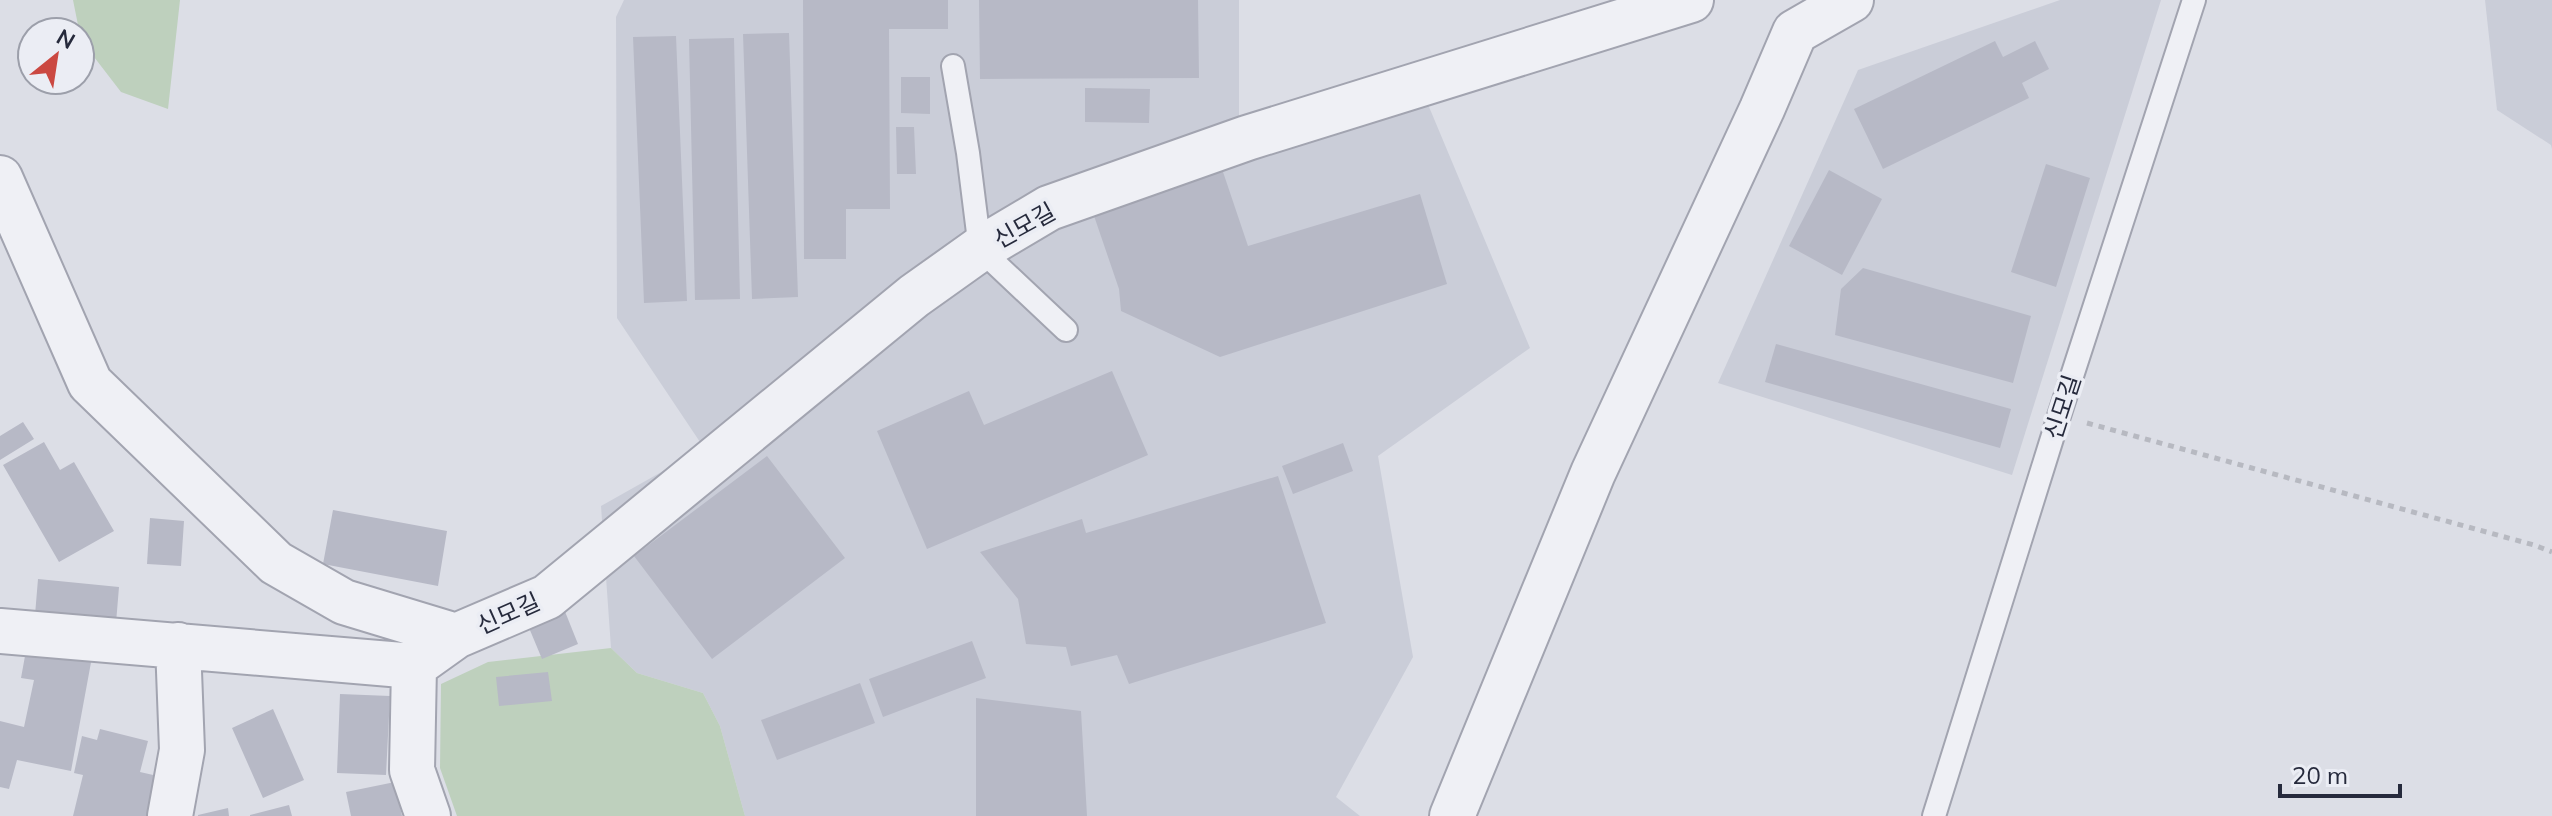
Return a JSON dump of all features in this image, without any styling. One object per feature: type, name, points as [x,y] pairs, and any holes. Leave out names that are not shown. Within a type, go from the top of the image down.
[{"type":"street","name":"신모길","points":[[414,666],[456,636],[547,597],[914,296],[980,249],[1049,208],[1247,138],[1691,0]]},
{"type":"street","points":[[1452,816],[1593,473],[1756,123],[1795,32],[1851,0]]},
{"type":"street","name":"신모길","points":[[0,178],[90,383],[276,563],[344,602],[456,636]]},
{"type":"street","points":[[0,631],[414,666],[412,770],[428,816]]},
{"type":"street","points":[[170,816],[182,750],[178,645]]},
{"type":"lane","name":"신모길","points":[[1934,816],[2194,0]]},
{"type":"lane","points":[[953,66],[980,249],[1066,330]]},
{"type":"path","points":[[2059,416],[2552,552]]},
{"type":"shaded area","points":[[624,0],[1239,0],[1239,129],[1414,71],[1530,348],[1378,456],[1413,657],[1336,797],[1360,816],[745,816],[720,726],[703,693],[637,673],[611,648],[601,506],[704,448],[617,318],[616,17]]},
{"type":"shaded area","points":[[2060,0],[2161,0],[2012,475],[1718,383],[1858,70]]},
{"type":"shaded area","points":[[2485,0],[2552,0],[2552,149],[2551,145],[2497,110]]},
{"type":"green space","points":[[73,0],[180,0],[168,109],[121,92],[96,60],[96,16],[76,16]]},
{"type":"green space","points":[[611,648],[637,673],[703,693],[720,726],[745,816],[457,816],[440,768],[441,684],[488,662]]},
{"type":"building","points":[[803,0],[948,0],[948,29],[889,29],[890,209],[846,209],[846,259],[804,259]]},
{"type":"building","points":[[979,0],[1198,0],[1199,78],[980,79]]},
{"type":"building","points":[[789,33],[798,297],[752,299],[743,34]]},
{"type":"building","points":[[676,36],[687,301],[644,303],[633,37]]},
{"type":"building","points":[[734,38],[740,299],[695,300],[689,39]]},
{"type":"building","points":[[1995,41],[2003,57],[2035,41],[2049,69],[2022,83],[2029,98],[1883,169],[1854,109]]},
{"type":"building","points":[[901,77],[930,77],[930,114],[901,113]]},
{"type":"building","points":[[1085,88],[1150,89],[1149,123],[1085,122]]},
{"type":"building","points":[[896,127],[914,127],[916,174],[897,174]]},
{"type":"building","points":[[1220,163],[1248,246],[1420,194],[1447,284],[1220,357],[1121,311],[1119,289],[1091,207]]},
{"type":"building","points":[[2046,164],[2090,178],[2056,287],[2011,272]]},
{"type":"building","points":[[1829,170],[1882,199],[1842,275],[1789,246]]},
{"type":"building","points":[[1863,268],[2031,316],[2013,383],[1835,335],[1841,289]]},
{"type":"building","points":[[1776,344],[2011,409],[2000,448],[1765,382]]},
{"type":"building","points":[[1112,371],[1148,455],[927,549],[877,431],[969,391],[984,425]]},
{"type":"building","points":[[23,422],[34,439],[0,460],[0,436]]},
{"type":"building","points":[[44,442],[60,470],[74,462],[114,531],[59,562],[3,465]]},
{"type":"building","points":[[1343,443],[1353,471],[1293,494],[1282,466]]},
{"type":"building","points":[[767,456],[845,558],[712,659],[634,556]]},
{"type":"building","points":[[1278,476],[1326,623],[1129,684],[1117,655],[1071,666],[1066,647],[1026,644],[1018,599],[980,552],[1082,519],[1086,533]]},
{"type":"building","points":[[333,510],[447,531],[438,586],[323,564]]},
{"type":"building","points":[[150,518],[184,521],[181,566],[147,564]]},
{"type":"building","points":[[38,579],[119,587],[116,623],[35,615]]},
{"type":"building","points":[[564,609],[578,644],[542,659],[527,623]]},
{"type":"building","points":[[972,641],[986,678],[883,717],[869,679]]},
{"type":"building","points":[[27,645],[92,657],[71,771],[17,760],[9,789],[0,787],[0,721],[24,727],[34,680],[21,678]]},
{"type":"building","points":[[548,672],[552,701],[499,706],[496,677]]},
{"type":"building","points":[[860,683],[875,723],[777,760],[761,720]]},
{"type":"building","points":[[340,694],[390,696],[386,775],[337,773]]},
{"type":"building","points":[[976,698],[1081,711],[1087,816],[976,816]]},
{"type":"building","points":[[273,709],[304,780],[263,798],[232,728]]},
{"type":"building","points":[[100,729],[148,741],[140,772],[162,777],[153,816],[73,816],[83,775],[74,773],[82,736],[97,740]]},
{"type":"building","points":[[395,782],[402,816],[351,816],[346,792]]},
{"type":"building","points":[[289,805],[292,816],[250,816],[250,815]]},
{"type":"building","points":[[228,808],[229,816],[198,816],[198,815]]}]
